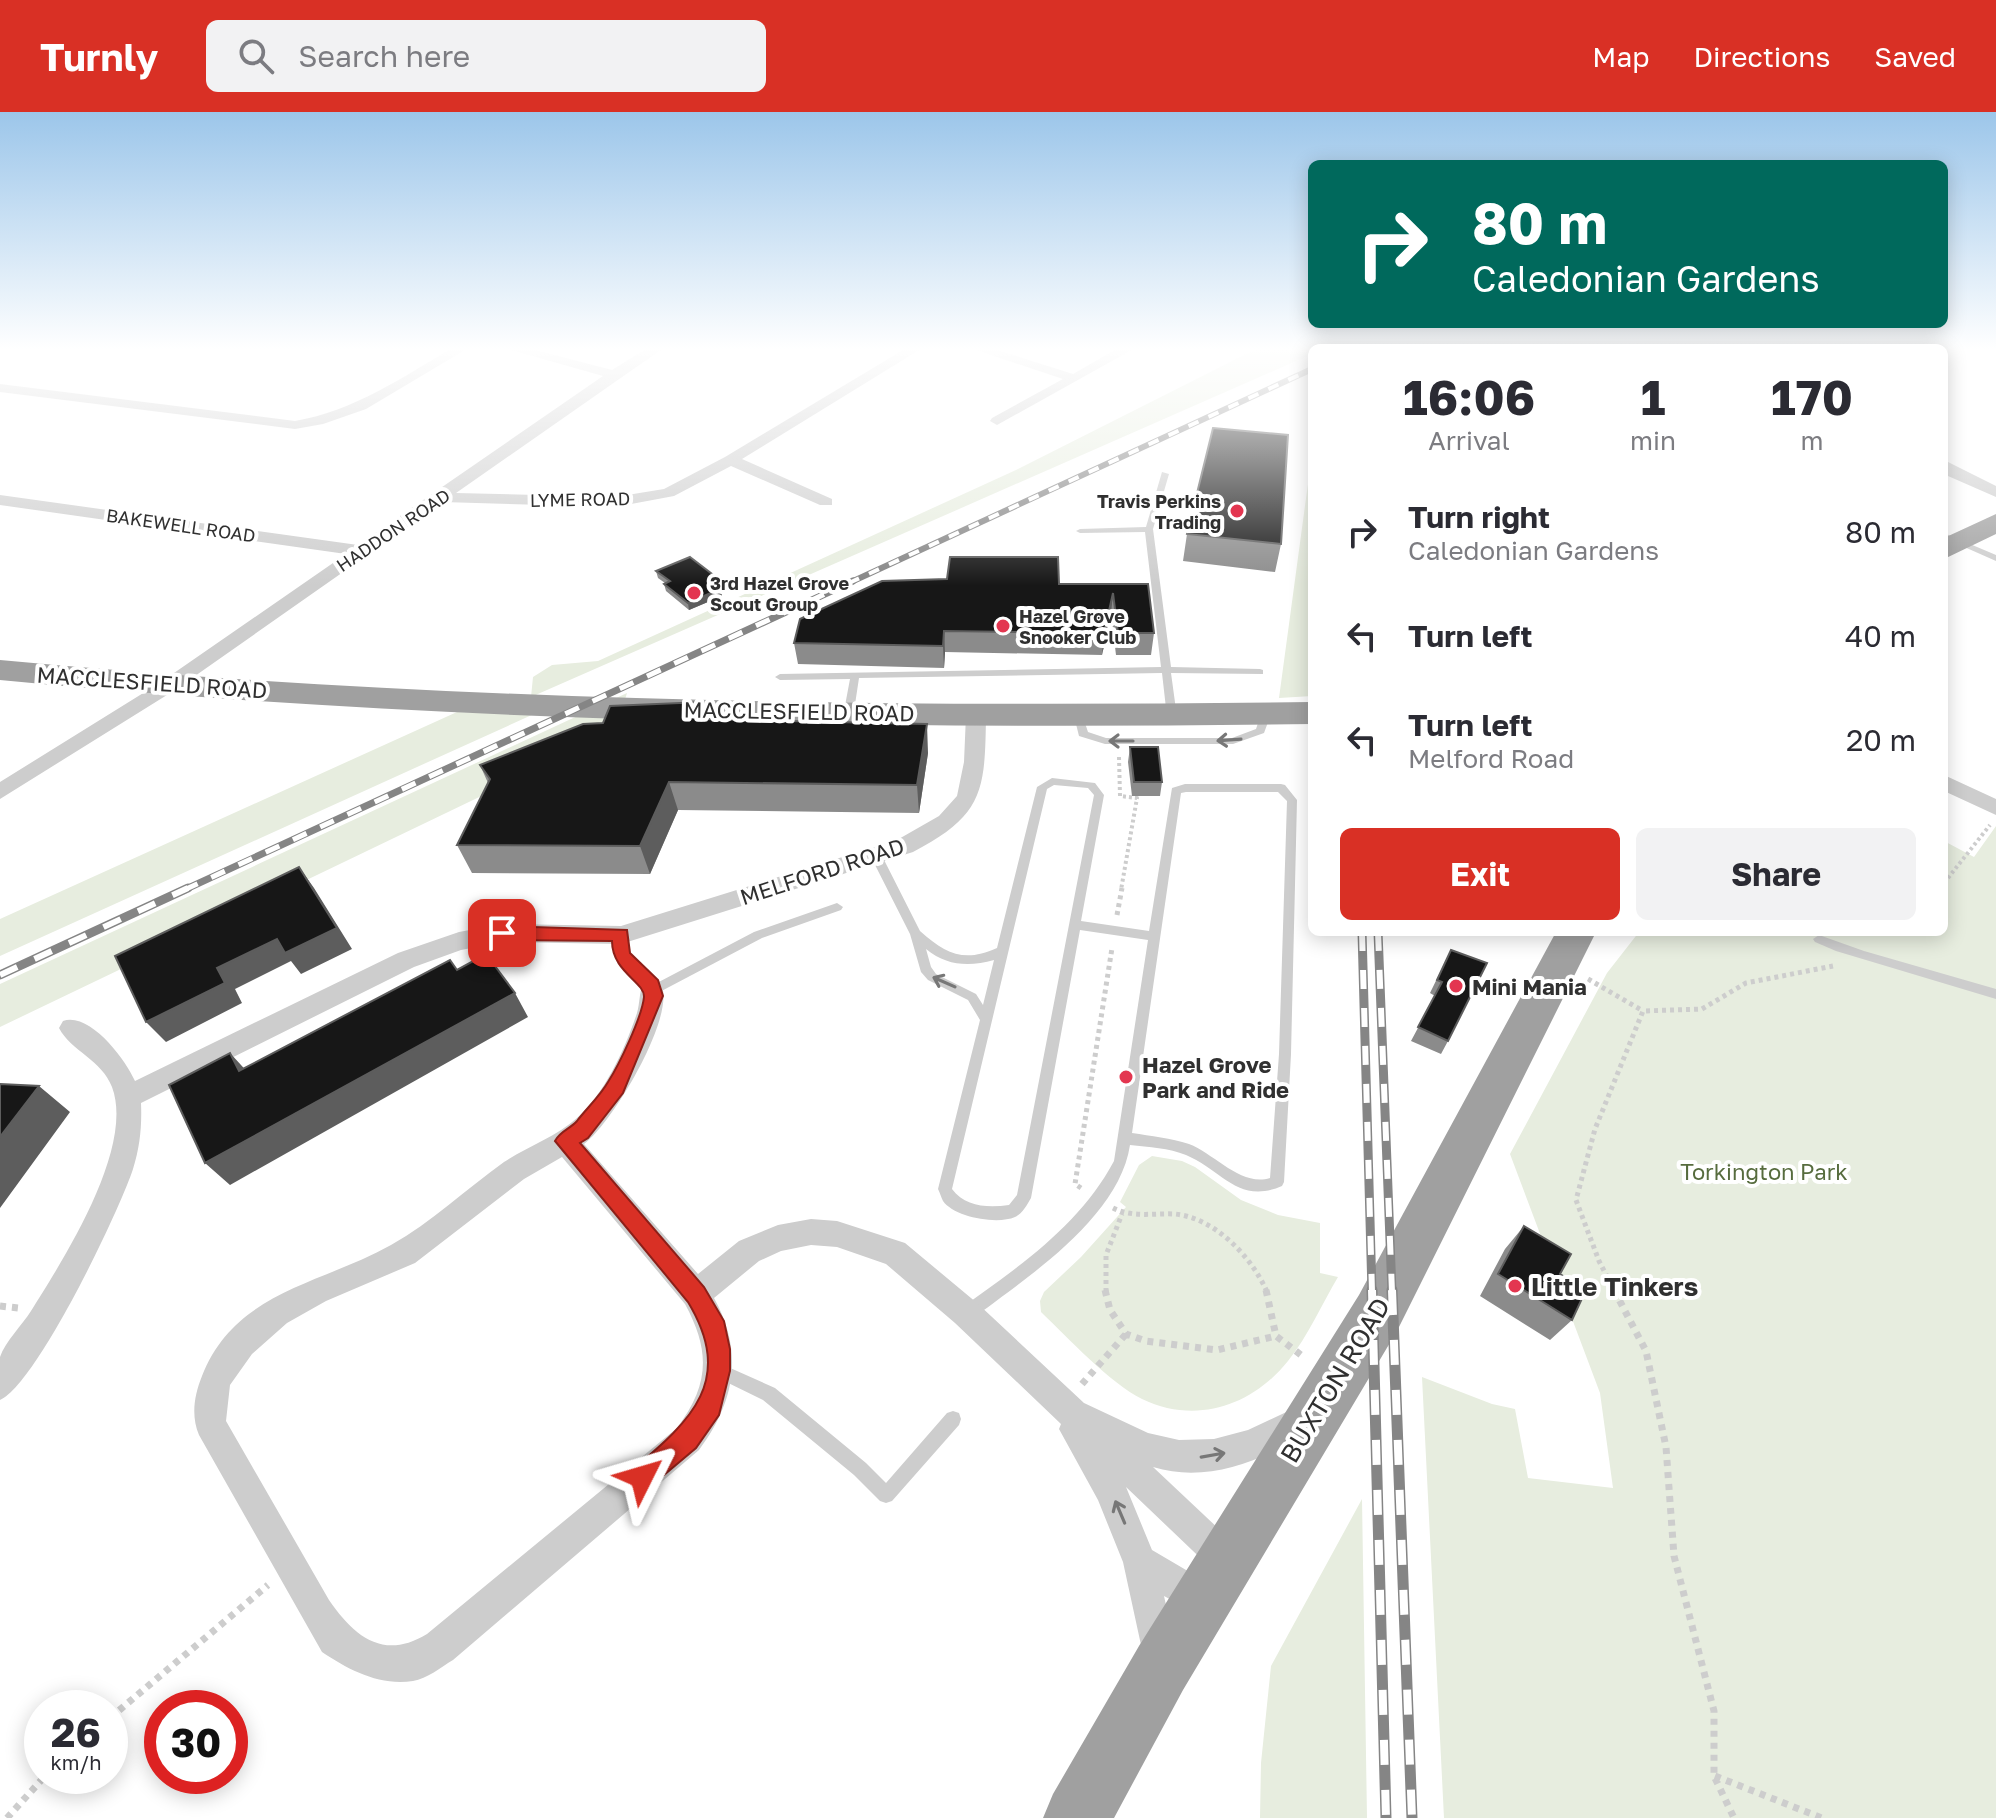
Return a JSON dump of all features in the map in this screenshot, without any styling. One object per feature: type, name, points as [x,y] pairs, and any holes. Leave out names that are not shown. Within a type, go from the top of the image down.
[{"type":"highway","points":[[1949,542],[1996,523]]},
{"type":"highway","name":"MACCLESFIELD ROAD","points":[[0,670],[168,686],[630,708],[1172,717],[1308,713]]},
{"type":"highway","name":"BUXTON ROAD","points":[[1077,1818],[1161,1668],[1378,1313],[1569,947]]},
{"type":"street","name":"HADDON ROAD","points":[[0,792],[168,686],[541,427]]},
{"type":"street","name":"LYME ROAD","points":[[441,497],[615,502],[668,493],[786,427]]},
{"type":"street","points":[[730,460],[826,502]]},
{"type":"street","points":[[1948,469],[1996,492]]},
{"type":"street","name":"BAKEWELL ROAD","points":[[0,500],[362,551]]},
{"type":"street","name":"MELFORD ROAD","points":[[128,1097],[420,955],[459,941],[502,933],[587,942],[621,935],[905,846],[942,829],[967,798],[975,772],[976,715]]},
{"type":"street","points":[[1948,784],[1996,808]]},
{"type":"street","points":[[565,1141],[696,1294],[712,1321],[719,1349],[719,1371],[711,1407],[688,1439],[440,1647],[414,1663],[388,1663],[360,1656],[335,1639],[210,1424],[207,1404],[215,1380],[243,1341],[276,1313],[312,1293],[377,1268],[403,1254],[456,1219],[506,1177],[565,1141],[581,1132],[616,1087],[649,1013],[652,991]]},
{"type":"street","points":[[0,1384],[55,1304],[90,1237],[119,1168],[130,1130],[128,1097],[103,1051],[72,1028]]},
{"type":"street","points":[[696,1294],[749,1251],[778,1238],[811,1232],[837,1234],[895,1253],[966,1313],[1062,1406],[1215,1579]]},
{"type":"street","points":[[1062,1406],[1158,1453],[1203,1458],[1250,1448],[1316,1413]]},
{"type":"street","points":[[1062,1406],[1110,1489],[1140,1562],[1161,1668]]},
{"type":"street","points":[[1140,1562],[1215,1579]]},
{"type":"lane","points":[[1165,474],[1149,529],[1172,717]]},
{"type":"lane","points":[[1080,531],[1149,529]]},
{"type":"lane","points":[[1949,542],[1996,558]]},
{"type":"lane","points":[[780,677],[1165,670],[1260,672]]},
{"type":"lane","points":[[849,711],[855,676]]},
{"type":"lane","points":[[1079,716],[1083,734],[1090,739],[1233,741],[1260,731],[1266,714]]},
{"type":"lane","points":[[1052,781],[1091,785],[1098,792],[1024,1198],[1013,1211],[1006,1213],[956,1205],[945,1189],[1003,951],[1042,787],[1052,781]]},
{"type":"lane","points":[[966,1313],[1022,1274],[1113,1183],[1126,1138],[1176,791],[1185,788],[1275,787],[1287,792],[1292,800],[1285,1054],[1277,1182],[1261,1188],[1248,1184],[1199,1154],[1171,1145],[1126,1138]]},
{"type":"lane","points":[[876,855],[916,934],[925,969],[932,977],[972,997],[986,1020]]},
{"type":"lane","points":[[621,935],[621,954],[629,967],[651,986],[652,991],[758,935],[837,907]]},
{"type":"lane","points":[[1075,925],[1154,936]]},
{"type":"lane","points":[[916,934],[929,947],[955,962],[987,959],[1003,951]]},
{"type":"lane","points":[[1819,939],[1857,955],[1902,965],[1996,994]]},
{"type":"lane","points":[[719,1371],[769,1394],[860,1469],[886,1495],[953,1419]]},
{"type":"path","points":[[1948,878],[1996,818]]},
{"type":"path","points":[[1569,947],[1643,1011],[1702,1009],[1746,983],[1835,966],[1902,965]]},
{"type":"path","points":[[1643,1011],[1595,1129],[1576,1200],[1599,1261],[1646,1351],[1666,1447],[1674,1556],[1714,1711],[1714,1776],[1734,1818]]},
{"type":"path","points":[[1122,1214],[1106,1255],[1104,1284],[1110,1310],[1126,1334],[1146,1341],[1217,1350],[1276,1336]]},
{"type":"path","points":[[1062,1406],[1126,1334]]},
{"type":"path","points":[[128,1703],[290,1566]]},
{"type":"path","points":[[1714,1776],[1822,1818]]},
{"type":"path","points":[[7,1818],[29,1794]]},
{"type":"green space","points":[[1102,427],[1147,427],[531,697],[533,677],[552,665],[598,661],[1016,470]]},
{"type":"green space","points":[[1308,484],[1308,696],[1279,698]]},
{"type":"green space","points":[[627,693],[615,732],[0,1027],[0,984]]},
{"type":"green space","points":[[457,712],[534,714],[0,956],[0,919]]},
{"type":"green space","name":"Torkington Park","points":[[1996,826],[1996,1818],[1444,1818],[1422,1377],[1492,1404],[1515,1409],[1528,1478],[1613,1488],[1600,1393],[1510,1154],[1607,973],[1636,936],[1948,936],[1948,843],[1974,857]]},
{"type":"green space","points":[[1152,1156],[1182,1161],[1195,1167],[1241,1200],[1278,1215],[1320,1223],[1320,1273],[1338,1277],[1308,1331],[1274,1377],[1258,1390],[1222,1407],[1183,1410],[1162,1407],[1142,1399],[1103,1371],[1041,1312],[1040,1301],[1044,1292],[1126,1207],[1120,1202],[1139,1165]]},
{"type":"green space","points":[[1362,1499],[1367,1818],[1260,1818],[1261,1763],[1271,1666]]},
{"type":"building","name":"Travis Perkins Trading","points":[[1213,428],[1288,435],[1281,544],[1187,534]]},
{"type":"building","points":[[690,557],[716,577],[709,580],[720,589],[688,603],[664,584],[670,581],[656,571]]},
{"type":"building","points":[[950,557],[1058,557],[1059,584],[1148,584],[1154,633],[1118,633],[1113,593],[1104,633],[944,631],[943,646],[794,643],[800,619],[882,581],[947,579]]},
{"type":"building","points":[[703,702],[698,719],[927,724],[917,785],[669,782],[640,846],[457,845],[490,779],[480,765],[583,724],[603,723],[610,706]]},
{"type":"building","points":[[1130,747],[1158,747],[1162,782],[1134,782]]},
{"type":"building","points":[[299,867],[337,928],[285,953],[277,939],[217,968],[225,983],[146,1022],[115,956]]},
{"type":"building","points":[[1451,950],[1487,963],[1448,1041],[1418,1027],[1442,982],[1437,980]]},
{"type":"building","points":[[486,954],[515,993],[205,1163],[169,1085],[230,1053],[239,1071],[450,960],[457,970]]},
{"type":"building","points":[[0,1084],[39,1086],[0,1137]]},
{"type":"building","points":[[1524,1226],[1571,1254],[1560,1274],[1586,1290],[1572,1320],[1498,1274]]},
{"type":"railway","points":[[849,583],[1187,427]]},
{"type":"railway","points":[[184,890],[853,581]]},
{"type":"railway","points":[[0,975],[188,888]]},
{"type":"railway","points":[[1362,936],[1372,1292]]},
{"type":"railway","points":[[1378,936],[1392,1292]]},
{"type":"railway","points":[[1372,1290],[1386,1818]]},
{"type":"railway","points":[[1392,1290],[1412,1818]]},
{"type":"place","name":"Travis Perkins Trading","points":[[1237,511]]},
{"type":"place","name":"3rd Hazel Grove Scout Group","points":[[694,593]]},
{"type":"place","name":"Hazel Grove Snooker Club","points":[[1003,626]]},
{"type":"place","name":"Mini Mania","points":[[1456,986]]},
{"type":"place","name":"Hazel Grove Park and Ride","points":[[1126,1077]]},
{"type":"place","name":"Little Tinkers","points":[[1515,1286]]},
{"type":"route","points":[[502,933],[621,935],[621,954],[629,967],[651,986],[653,996],[649,1013],[616,1087],[581,1132],[565,1141],[696,1294],[712,1321],[719,1349],[716,1390],[701,1425],[642,1477]]}]
